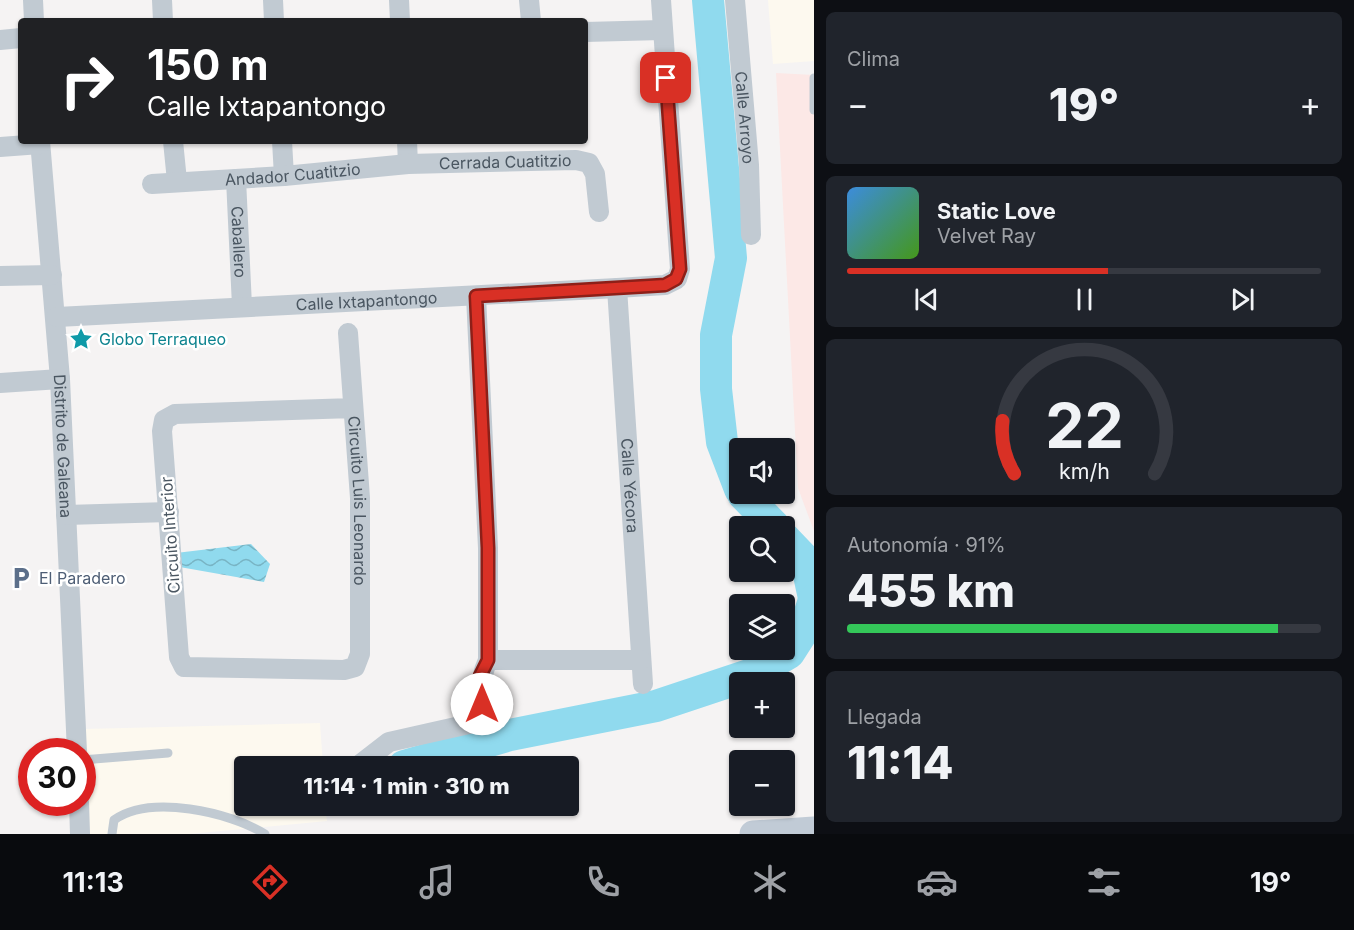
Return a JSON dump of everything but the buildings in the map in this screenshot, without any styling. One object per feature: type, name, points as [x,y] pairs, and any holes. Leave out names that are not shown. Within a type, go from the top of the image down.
[{"type":"main road","points":[[753,834],[814,830]]},
{"type":"street","points":[[33,0],[34,18]]},
{"type":"street","points":[[162,0],[163,18]]},
{"type":"street","points":[[273,0],[274,18]]},
{"type":"street","points":[[399,0],[400,18]]},
{"type":"street","points":[[529,0],[531,18]]},
{"type":"street","points":[[588,32],[662,30],[661,0]]},
{"type":"street","name":"Calle Arroyo","points":[[735,0],[748,155],[751,235]]},
{"type":"street","name":"Calle Ixtapantongo","points":[[57,317],[665,285],[676,279],[680,269],[662,30]]},
{"type":"street","points":[[0,40],[18,38]]},
{"type":"street","points":[[0,147],[24,144]]},
{"type":"street","name":"Distrito de Galeana","points":[[40,144],[57,317],[76,738]]},
{"type":"street","points":[[152,184],[177,181],[173,144]]},
{"type":"street","points":[[282,144],[284,176]]},
{"type":"street","points":[[407,144],[408,164]]},
{"type":"street","name":"Cerrada Cuatitzio","points":[[408,164],[576,160],[589,163],[595,174],[599,212]]},
{"type":"street","name":"Andador Cuatitzio","points":[[177,181],[284,176],[408,164]]},
{"type":"street","name":"Caballero","points":[[236,179],[242,306]]},
{"type":"street","points":[[0,276],[52,275]]},
{"type":"street","name":"Calle Yécora","points":[[617,288],[643,684]]},
{"type":"street","points":[[371,756],[389,742],[469,724],[478,718],[482,704],[480,676],[488,660],[488,548],[476,296]]},
{"type":"street","name":"Circuito Luis Leonardo","points":[[348,333],[360,498],[360,654],[355,667]]},
{"type":"street","points":[[0,383],[60,379]]},
{"type":"street","name":"Circuito Interior","points":[[353,408],[175,414],[164,420],[162,431],[179,657],[184,667],[333,670],[355,667]]},
{"type":"street","points":[[66,515],[169,512]]},
{"type":"street","points":[[488,660],[641,660]]},
{"type":"street","points":[[79,816],[80,834]]},
{"type":"lane","points":[[814,78],[814,111]]},
{"type":"lane","points":[[96,759],[168,753]]},
{"type":"lane","points":[[112,834],[114,820],[128,811],[185,808],[247,822],[265,834]]},
{"type":"shaded area","points":[[768,0],[814,0],[814,61],[773,64]]},
{"type":"shaded area","points":[[776,73],[814,75],[814,531],[798,488]]},
{"type":"shaded area","points":[[320,723],[322,756],[234,756],[234,816],[326,816],[327,821],[189,834],[87,834],[86,816],[96,816],[96,738],[84,738],[84,729]]},
{"type":"water","points":[[251,544],[270,564],[264,582],[174,566],[176,553]]},
{"type":"waterway","points":[[708,0],[731,258],[716,335],[716,389],[722,442],[729,460]]},
{"type":"waterway","points":[[753,504],[764,516]]},
{"type":"waterway","points":[[795,550],[806,561],[814,598]]},
{"type":"waterway","points":[[438,756],[510,735],[656,706],[755,673],[789,653],[805,628],[814,600]]},
{"type":"place","name":"Globo Terraqueo","points":[[81,339]]},
{"type":"place","name":"El Paradero","points":[[21,578]]},
{"type":"route","points":[[482,704],[479,688],[480,676],[488,660],[488,548],[476,296],[665,285],[676,279],[680,269],[666,78]]}]
